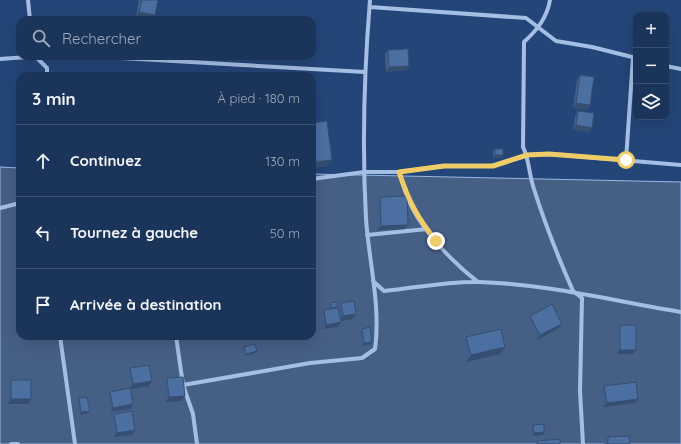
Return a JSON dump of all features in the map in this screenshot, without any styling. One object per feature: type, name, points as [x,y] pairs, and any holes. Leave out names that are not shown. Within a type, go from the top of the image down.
[{"type":"street","points":[[28,0],[30,16]]},
{"type":"street","points":[[183,385],[310,363],[362,358],[375,349],[377,333],[367,235],[364,172],[364,72],[370,0]]},
{"type":"street","points":[[550,0],[549,7],[539,28],[524,42],[523,147],[527,155],[530,178],[540,208],[573,291],[582,298],[580,391],[583,444]]},
{"type":"street","points":[[370,7],[526,18],[556,40],[592,47],[633,58]]},
{"type":"street","points":[[0,59],[16,58]]},
{"type":"street","points":[[38,60],[47,68],[47,72]]},
{"type":"street","points":[[156,60],[364,72]]},
{"type":"street","points":[[669,67],[681,69]]},
{"type":"street","points":[[626,160],[633,71]]},
{"type":"street","points":[[316,178],[364,172],[399,172],[444,166],[493,166],[527,155],[549,154],[681,165]]},
{"type":"street","points":[[399,172],[407,198],[418,218],[460,265],[478,282]]},
{"type":"street","points":[[0,208],[16,204]]},
{"type":"street","points":[[367,235],[427,229]]},
{"type":"street","points":[[372,281],[384,291],[430,285],[478,282],[551,287],[681,312]]},
{"type":"street","points":[[61,340],[75,444]]},
{"type":"street","points":[[177,340],[183,385],[193,414],[197,444]]},
{"type":"street","points":[[11,444],[18,444]]},
{"type":"water","points":[[0,167],[16,168],[16,340],[316,340],[316,174],[681,182],[681,444],[0,444]]},
{"type":"building","points":[[142,0],[158,0],[155,15],[139,12]]},
{"type":"building","points":[[408,49],[409,66],[389,67],[388,50]]},
{"type":"building","points":[[580,75],[594,77],[590,105],[576,103]]},
{"type":"building","points":[[578,111],[594,113],[592,128],[576,125]]},
{"type":"building","points":[[327,121],[332,160],[316,162],[316,122]]},
{"type":"building","points":[[495,149],[503,149],[503,155],[495,155]]},
{"type":"building","points":[[407,196],[408,225],[381,226],[380,197]]},
{"type":"building","points":[[354,301],[356,314],[343,316],[341,303]]},
{"type":"building","points":[[337,302],[337,307],[331,308],[331,303]]},
{"type":"building","points":[[552,304],[562,324],[540,335],[530,316]]},
{"type":"building","points":[[338,308],[341,322],[326,325],[324,310]]},
{"type":"building","points":[[620,325],[636,325],[636,350],[620,350]]},
{"type":"building","points":[[370,327],[372,342],[364,343],[362,329]]},
{"type":"building","points":[[501,329],[505,347],[471,355],[466,337]]},
{"type":"building","points":[[255,344],[257,351],[246,354],[244,347]]},
{"type":"building","points":[[149,365],[152,381],[133,384],[130,368]]},
{"type":"building","points":[[183,377],[185,396],[169,397],[167,378]]},
{"type":"building","points":[[11,380],[31,380],[31,399],[11,399]]},
{"type":"building","points":[[636,382],[638,399],[607,403],[604,386]]},
{"type":"building","points":[[130,388],[133,404],[113,408],[110,392]]},
{"type":"building","points":[[87,397],[90,411],[81,412],[79,398]]},
{"type":"building","points":[[132,411],[135,430],[117,433],[114,414]]},
{"type":"building","points":[[544,424],[544,432],[534,433],[533,425]]},
{"type":"building","points":[[629,436],[630,444],[608,444],[608,437]]},
{"type":"building","points":[[560,439],[560,444],[537,444],[537,441]]},
{"type":"route","points":[[436,241],[418,218],[407,198],[399,172],[419,168],[444,166],[493,166],[527,155],[549,154],[626,160]]}]
